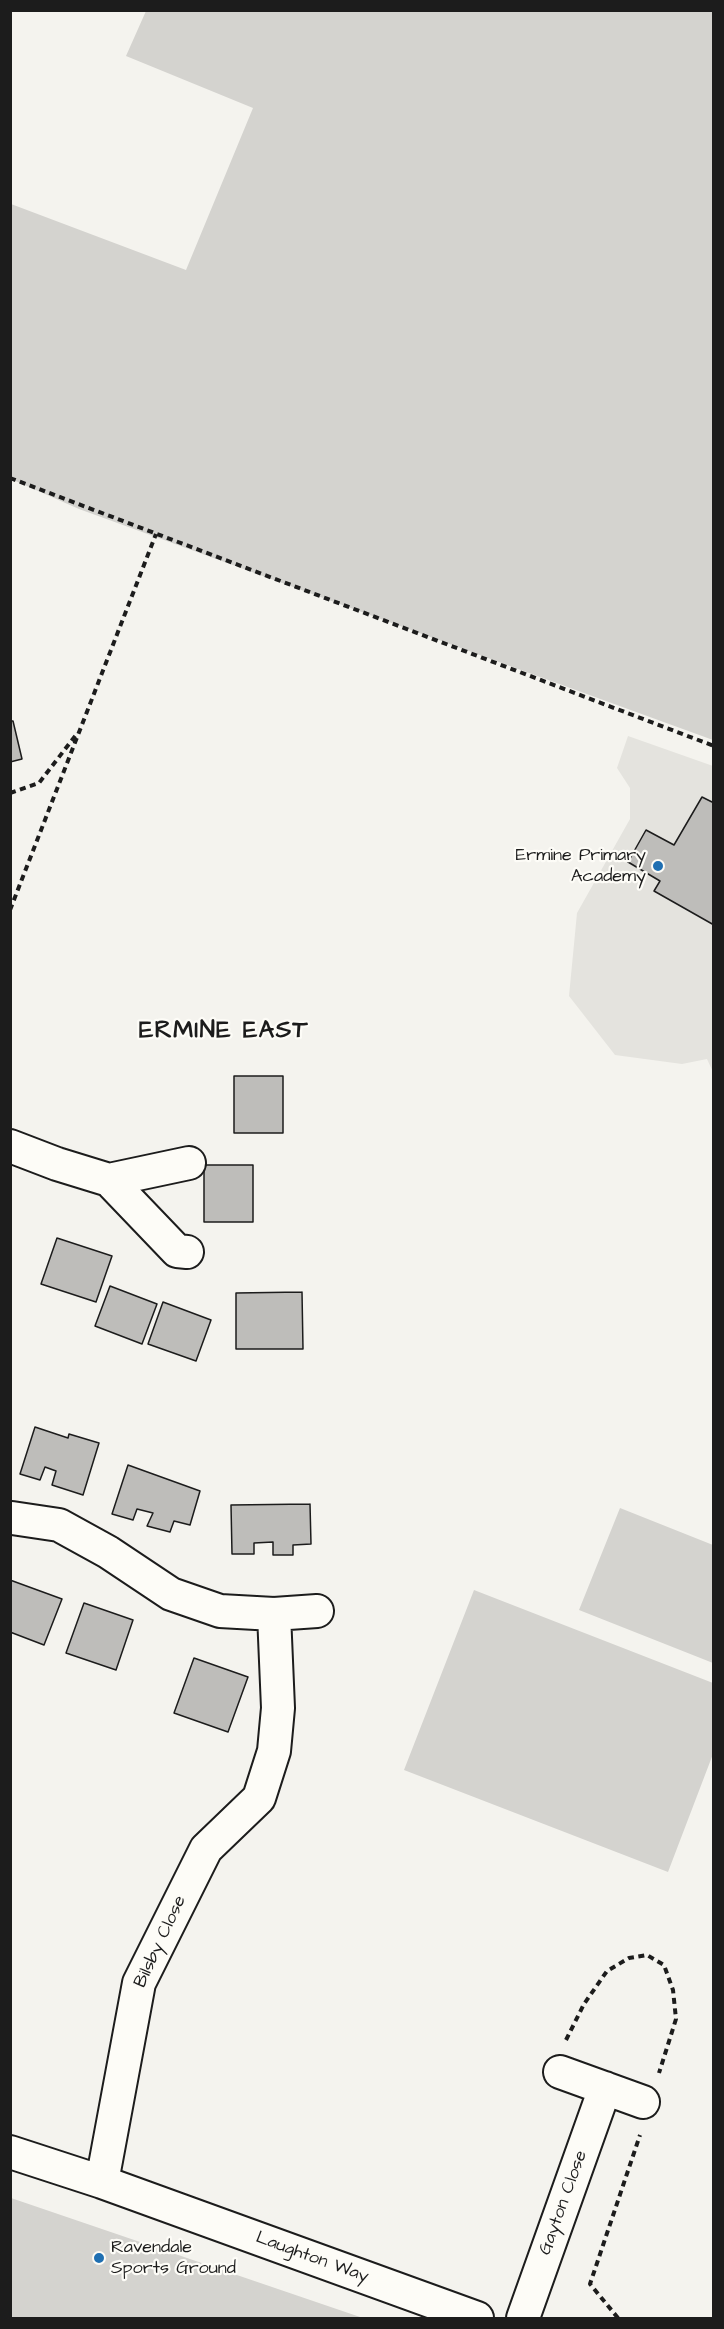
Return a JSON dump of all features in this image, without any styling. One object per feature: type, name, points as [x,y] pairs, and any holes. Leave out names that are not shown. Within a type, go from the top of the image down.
[{"type":"street","points":[[10,1146],[109,1180],[189,1163]]},
{"type":"street","points":[[109,1180],[177,1251],[187,1252]]},
{"type":"street","points":[[12,1518],[59,1525],[108,1552],[171,1594],[220,1611],[274,1614],[317,1611]]},
{"type":"street","name":"Bilsby Close","points":[[102,2182],[139,1983],[207,1849],[259,1798],[274,1751],[278,1708],[274,1614]]},
{"type":"street","points":[[560,2072],[643,2102]]},
{"type":"street","name":"Gayton Close","points":[[523,2319],[605,2088]]},
{"type":"street","name":"Laughton Way","points":[[10,2152],[102,2182],[477,2319]]},
{"type":"path","points":[[10,478],[714,746]]},
{"type":"path","points":[[10,910],[156,534]]},
{"type":"path","points":[[10,793],[39,783],[80,730]]},
{"type":"shaded area","points":[[146,11],[713,11],[713,740],[79,509],[11,479],[11,204],[186,270],[253,108],[126,56]]},
{"type":"shaded area","name":"Ermine Primary Academy","points":[[628,736],[713,766],[713,1072],[707,1059],[682,1064],[615,1055],[569,996],[577,913],[630,819],[630,788],[617,768]]},
{"type":"shaded area","points":[[620,1508],[713,1545],[713,1663],[579,1610]]},
{"type":"shaded area","points":[[474,1590],[713,1683],[713,1754],[668,1872],[404,1770]]},
{"type":"shaded area","name":"Ravendale Sports Ground","points":[[11,2198],[363,2318],[11,2318]]},
{"type":"building","points":[[10,721],[13,721],[22,759],[10,762]]},
{"type":"building","points":[[702,797],[714,803],[714,925],[654,891],[660,881],[628,862],[646,830],[674,845]]},
{"type":"building","points":[[234,1076],[283,1076],[283,1133],[234,1133]]},
{"type":"building","points":[[204,1165],[253,1165],[253,1222],[204,1222]]},
{"type":"building","points":[[57,1238],[112,1256],[96,1302],[41,1284]]},
{"type":"building","points":[[110,1286],[157,1304],[142,1344],[95,1326]]},
{"type":"building","points":[[302,1292],[303,1349],[236,1349],[236,1293]]},
{"type":"building","points":[[163,1302],[211,1320],[196,1361],[148,1344]]},
{"type":"building","points":[[35,1427],[68,1438],[69,1434],[99,1443],[83,1495],[52,1485],[56,1471],[45,1467],[40,1480],[20,1474]]},
{"type":"building","points":[[128,1465],[200,1491],[190,1525],[174,1521],[170,1532],[147,1526],[153,1513],[137,1509],[133,1520],[112,1514]]},
{"type":"building","points":[[310,1504],[311,1544],[293,1545],[293,1555],[273,1555],[273,1542],[254,1543],[254,1554],[232,1554],[231,1505]]},
{"type":"building","points":[[10,1580],[62,1599],[44,1645],[10,1632]]},
{"type":"building","points":[[84,1603],[133,1620],[116,1670],[66,1653]]},
{"type":"building","points":[[194,1658],[248,1677],[228,1732],[174,1713]]},
{"type":"place","name":"Ermine Primary Academy","points":[[658,866]]},
{"type":"place","name":"Ravendale Sports Ground","points":[[99,2258]]},
{"type":"district","name":"ERMINE EAST","points":[[224,1032]]}]
